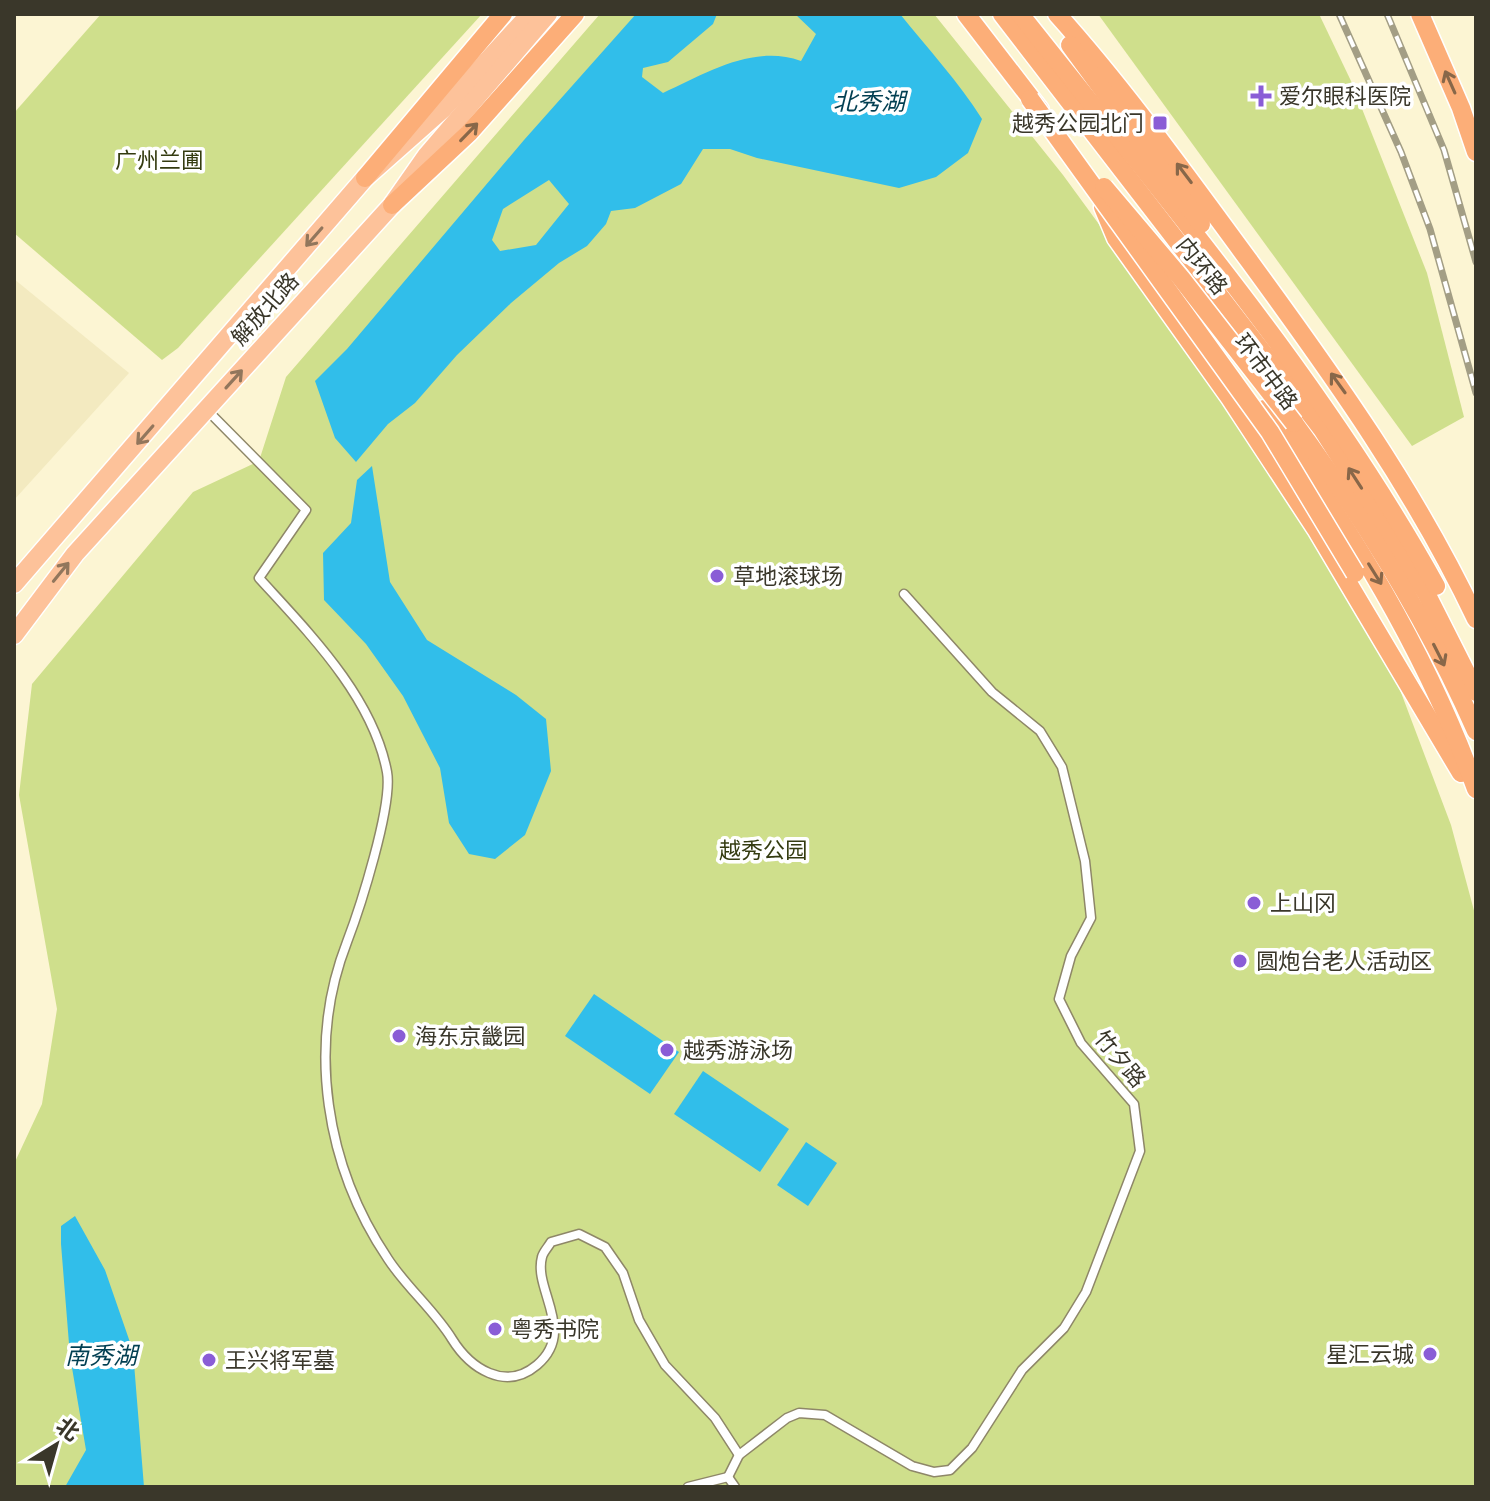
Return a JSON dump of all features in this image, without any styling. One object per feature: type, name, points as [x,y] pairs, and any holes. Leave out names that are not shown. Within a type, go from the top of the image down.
[{"type":"highway","points":[[365,178],[503,14]]},
{"type":"highway","points":[[392,205],[469,133],[575,14]]},
{"type":"highway","name":"内环路","points":[[964,14],[1030,99],[1181,278],[1336,481],[1416,610],[1476,731]]},
{"type":"highway","name":"环市中路","points":[[964,14],[1090,175],[1278,427],[1348,532],[1419,654],[1476,794]]},
{"type":"highway","points":[[1002,14],[1329,440],[1426,593],[1476,692]]},
{"type":"highway","name":"内环路","points":[[1020,14],[1320,398],[1405,531],[1476,668]]},
{"type":"highway","points":[[1046,14],[1216,245],[1320,398]]},
{"type":"highway","points":[[1057,14],[1153,130],[1372,433],[1425,519],[1476,619]]},
{"type":"highway","points":[[1420,14],[1461,108],[1476,152]]},
{"type":"highway","points":[[1030,99],[1270,432],[1355,573],[1476,794]]},
{"type":"highway","points":[[1090,175],[1116,238],[1223,387],[1294,494],[1476,794]]},
{"type":"main road","name":"解放北路","points":[[14,584],[365,178],[443,109],[530,14]]},
{"type":"main road","name":"解放北路","points":[[14,635],[75,554],[392,205],[427,155],[548,14]]},
{"type":"street","points":[[206,410],[306,510],[259,578],[313,637],[377,731],[388,776],[368,877],[340,960],[328,1016],[325,1076],[334,1137],[352,1195],[389,1261],[437,1315],[465,1359],[491,1375],[518,1376],[537,1365],[551,1348],[552,1303],[542,1278],[542,1257],[551,1242],[579,1234],[605,1247],[623,1273],[639,1320],[665,1365],[715,1418],[739,1455],[728,1477],[688,1487]]},
{"type":"street","name":"竹夕路","points":[[739,1455],[787,1418],[799,1413],[825,1415],[912,1466],[934,1472],[950,1470],[972,1448],[1022,1370],[1064,1328],[1086,1292],[1140,1151],[1134,1104],[1081,1043],[1059,999],[1071,956],[1091,918],[1085,861],[1062,767],[1040,731],[992,692],[904,594]]},
{"type":"street","points":[[728,1477],[735,1487]]},
{"type":"shaded area","points":[[14,279],[129,373],[14,500]]},
{"type":"green space","name":"广州兰圃","points":[[101,14],[482,14],[178,348],[162,360],[14,233],[14,113]]},
{"type":"green space","name":"越秀公园","points":[[600,14],[934,14],[1063,175],[1244,423],[1391,666],[1451,825],[1476,918],[1476,1487],[14,1487],[14,1164],[42,1104],[57,1009],[19,795],[32,684],[193,492],[259,461],[286,377]]},
{"type":"green space","points":[[1098,14],[1319,14],[1351,81],[1427,273],[1464,417],[1412,446]]},
{"type":"water","name":"北秀湖","points":[[636,14],[717,14],[713,24],[668,62],[643,68],[642,77],[663,93],[748,58],[783,57],[801,61],[816,34],[795,14],[900,14],[982,119],[968,153],[936,177],[899,188],[757,158],[730,149],[703,149],[681,184],[635,208],[611,211],[606,224],[587,246],[559,263],[511,303],[457,355],[415,403],[388,424],[356,462],[335,438],[315,381],[347,349],[524,140]],"holes":[[[549,180],[569,204],[536,245],[500,251],[492,240],[503,209]]]},
{"type":"water","points":[[372,466],[390,582],[427,640],[516,695],[546,719],[551,771],[525,835],[495,859],[469,854],[449,823],[440,768],[403,696],[366,644],[324,600],[323,553],[351,523],[357,480]]},
{"type":"water","points":[[594,994],[679,1052],[650,1094],[565,1036]]},
{"type":"water","points":[[703,1071],[789,1129],[760,1172],[674,1114]]},
{"type":"water","points":[[806,1142],[837,1163],[808,1206],[777,1185]]},
{"type":"water","name":"南秀湖","points":[[75,1216],[105,1270],[133,1351],[144,1487],[65,1487],[86,1450],[70,1356],[61,1244],[61,1226]]},
{"type":"railway","points":[[1339,14],[1401,152],[1430,229],[1476,393]]},
{"type":"railway","points":[[1387,14],[1444,150],[1476,262]]},
{"type":"place","name":"爱尔眼科医院","points":[[1261,96]]},
{"type":"place","name":"越秀公园北门","points":[[1160,123]]},
{"type":"place","name":"草地滚球场","points":[[717,576]]},
{"type":"place","name":"上山冈","points":[[1254,903]]},
{"type":"place","name":"圆炮台老人活动区","points":[[1240,961]]},
{"type":"place","name":"海东京畿园","points":[[399,1036]]},
{"type":"place","name":"越秀游泳场","points":[[667,1050]]},
{"type":"place","name":"粤秀书院","points":[[495,1329]]},
{"type":"place","name":"星汇云城","points":[[1430,1354]]},
{"type":"place","name":"王兴将军墓","points":[[209,1360]]}]
